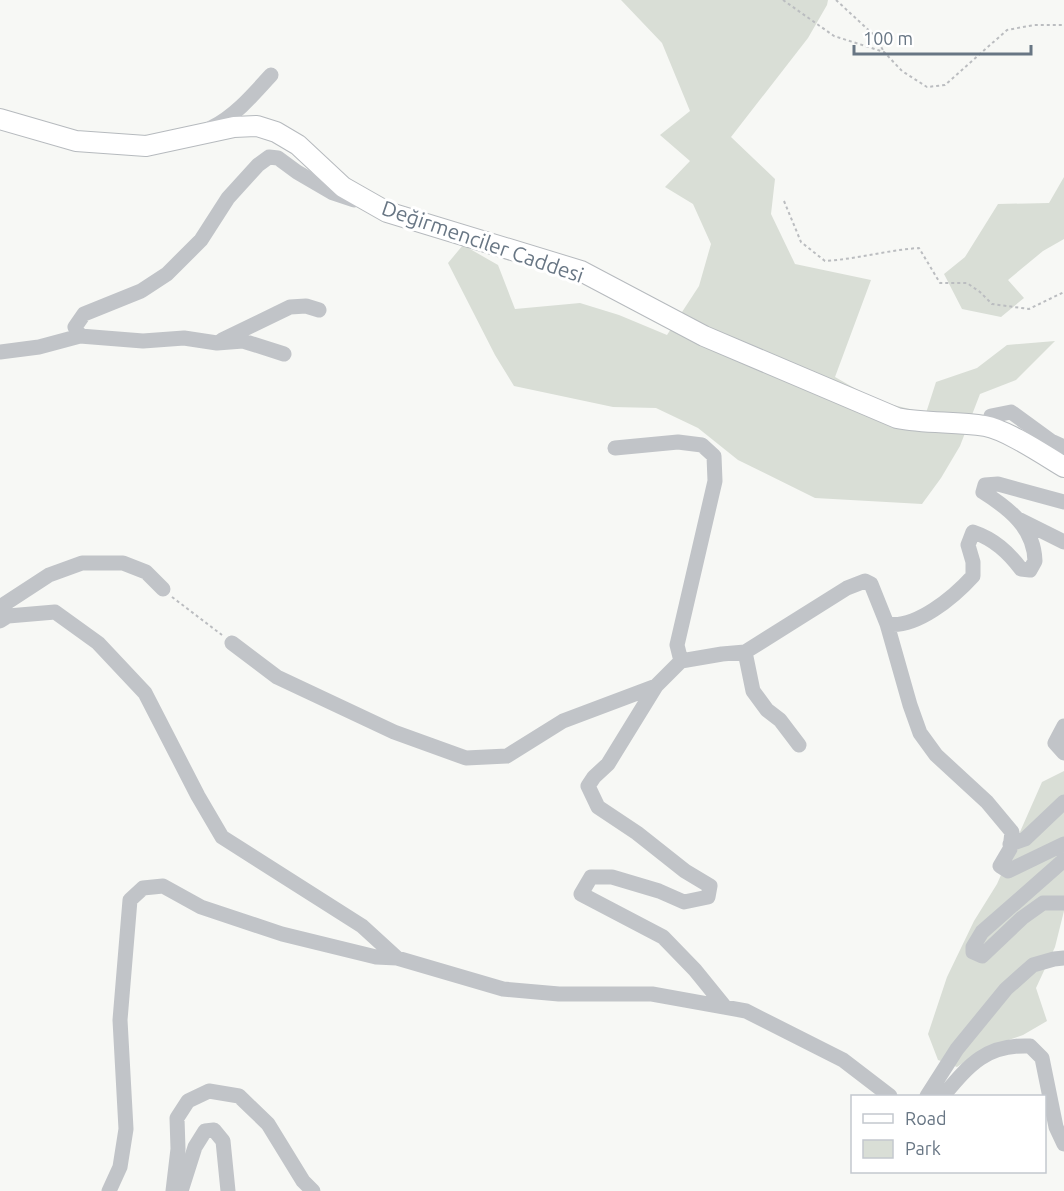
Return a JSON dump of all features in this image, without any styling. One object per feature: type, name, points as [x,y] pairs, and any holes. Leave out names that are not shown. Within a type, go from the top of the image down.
[{"type":"main road","name":"Değirmenciler Caddesi","points":[[0,119],[76,141],[146,146],[234,127],[256,126],[276,132],[298,145],[343,187],[387,212],[581,271],[704,336],[897,418],[918,422],[988,427],[1027,445],[1064,467]]},
{"type":"street","points":[[198,135],[225,121],[271,75]]},
{"type":"street","points":[[80,336],[75,327],[84,314],[141,291],[167,273],[201,240],[228,198],[258,165],[269,157],[278,158],[333,193],[387,212]]},
{"type":"street","points":[[217,343],[290,307],[306,306],[319,310]]},
{"type":"street","points":[[0,352],[39,347],[80,336],[143,341],[184,338],[217,343],[243,342],[284,354]]},
{"type":"street","points":[[988,427],[991,416],[1011,412],[1051,441],[1064,447]]},
{"type":"street","points":[[615,448],[678,442],[702,445],[714,456],[715,482],[677,645],[681,661]]},
{"type":"street","points":[[1064,502],[998,484],[986,485],[983,492],[1017,519],[1064,542]]},
{"type":"street","points":[[886,624],[896,626],[924,616],[960,590],[973,576],[973,562],[968,545],[973,532],[983,535],[1005,549],[1021,569],[1030,570],[1035,561],[1035,551],[1031,537],[1017,519]]},
{"type":"street","points":[[0,608],[49,575],[82,563],[123,563],[146,572],[163,590]]},
{"type":"street","points":[[725,1007],[695,970],[663,937],[581,894],[591,877],[596,876],[612,877],[659,891],[684,902],[708,897],[711,886],[685,871],[637,833],[598,807],[588,786],[608,764],[656,686],[681,661],[746,652],[847,588],[865,581],[871,584],[886,624],[920,732],[936,755],[987,802],[1012,832],[1010,844],[1000,866],[1008,871],[1064,844]]},
{"type":"street","points":[[0,621],[8,616],[55,612],[98,643],[145,693],[198,796],[222,837],[362,926],[397,958]]},
{"type":"street","points":[[232,643],[277,677],[394,732],[466,758],[507,756],[563,721],[656,686]]},
{"type":"street","points":[[746,652],[753,691],[799,745]]},
{"type":"street","points":[[1064,726],[1055,743],[1064,753]]},
{"type":"street","points":[[1010,844],[1024,839],[1064,802]]},
{"type":"street","points":[[1064,860],[982,932],[973,947],[974,952],[982,956],[1022,918],[1043,903],[1064,903]]},
{"type":"street","points":[[109,1191],[120,1167],[126,1129],[120,1020],[130,900],[143,888],[164,886],[201,907],[282,934],[376,957],[397,958],[503,989],[559,994],[652,994],[746,1011],[843,1060],[889,1095]]},
{"type":"street","points":[[928,1095],[957,1049],[1006,989],[1032,965],[1064,958]]},
{"type":"street","points":[[944,1095],[978,1058],[994,1050],[1017,1045],[1030,1046],[1042,1058],[1056,1127],[1064,1144]]},
{"type":"street","points":[[173,1191],[178,1149],[177,1118],[188,1101],[209,1091],[239,1096],[268,1124],[303,1181],[313,1191]]},
{"type":"street","points":[[181,1191],[195,1147],[206,1131],[214,1130],[223,1141],[228,1191]]},
{"type":"path","points":[[783,0],[834,36],[884,52]]},
{"type":"path","points":[[836,0],[875,36],[884,52],[902,71],[927,87],[945,85],[1007,30],[1034,25],[1064,25]]},
{"type":"path","points":[[784,201],[801,242],[825,261],[855,259],[892,250],[919,248],[940,283],[967,283],[993,304],[1029,309],[1064,292]]},
{"type":"path","points":[[163,590],[232,643]]},
{"type":"green space","points":[[621,0],[828,0],[808,38],[731,137],[775,179],[771,214],[795,264],[871,280],[835,377],[877,401],[926,413],[936,382],[977,368],[1007,345],[1055,341],[1016,380],[980,394],[960,446],[922,504],[815,498],[738,460],[698,428],[656,408],[613,407],[514,386],[495,355],[448,263],[463,245],[498,265],[515,309],[580,303],[619,315],[667,335],[699,286],[711,244],[693,204],[665,187],[690,161],[660,135],[690,111],[662,43]]},
{"type":"green space","points":[[1064,177],[1064,239],[1043,251],[1008,280],[1024,298],[1001,317],[962,309],[944,274],[965,257],[998,204],[1049,203]]},
{"type":"green space","points":[[1064,771],[1064,911],[1055,947],[1036,988],[1047,1021],[1023,1035],[983,1049],[957,1067],[938,1060],[928,1034],[947,977],[974,921],[997,884],[1042,782]]}]
